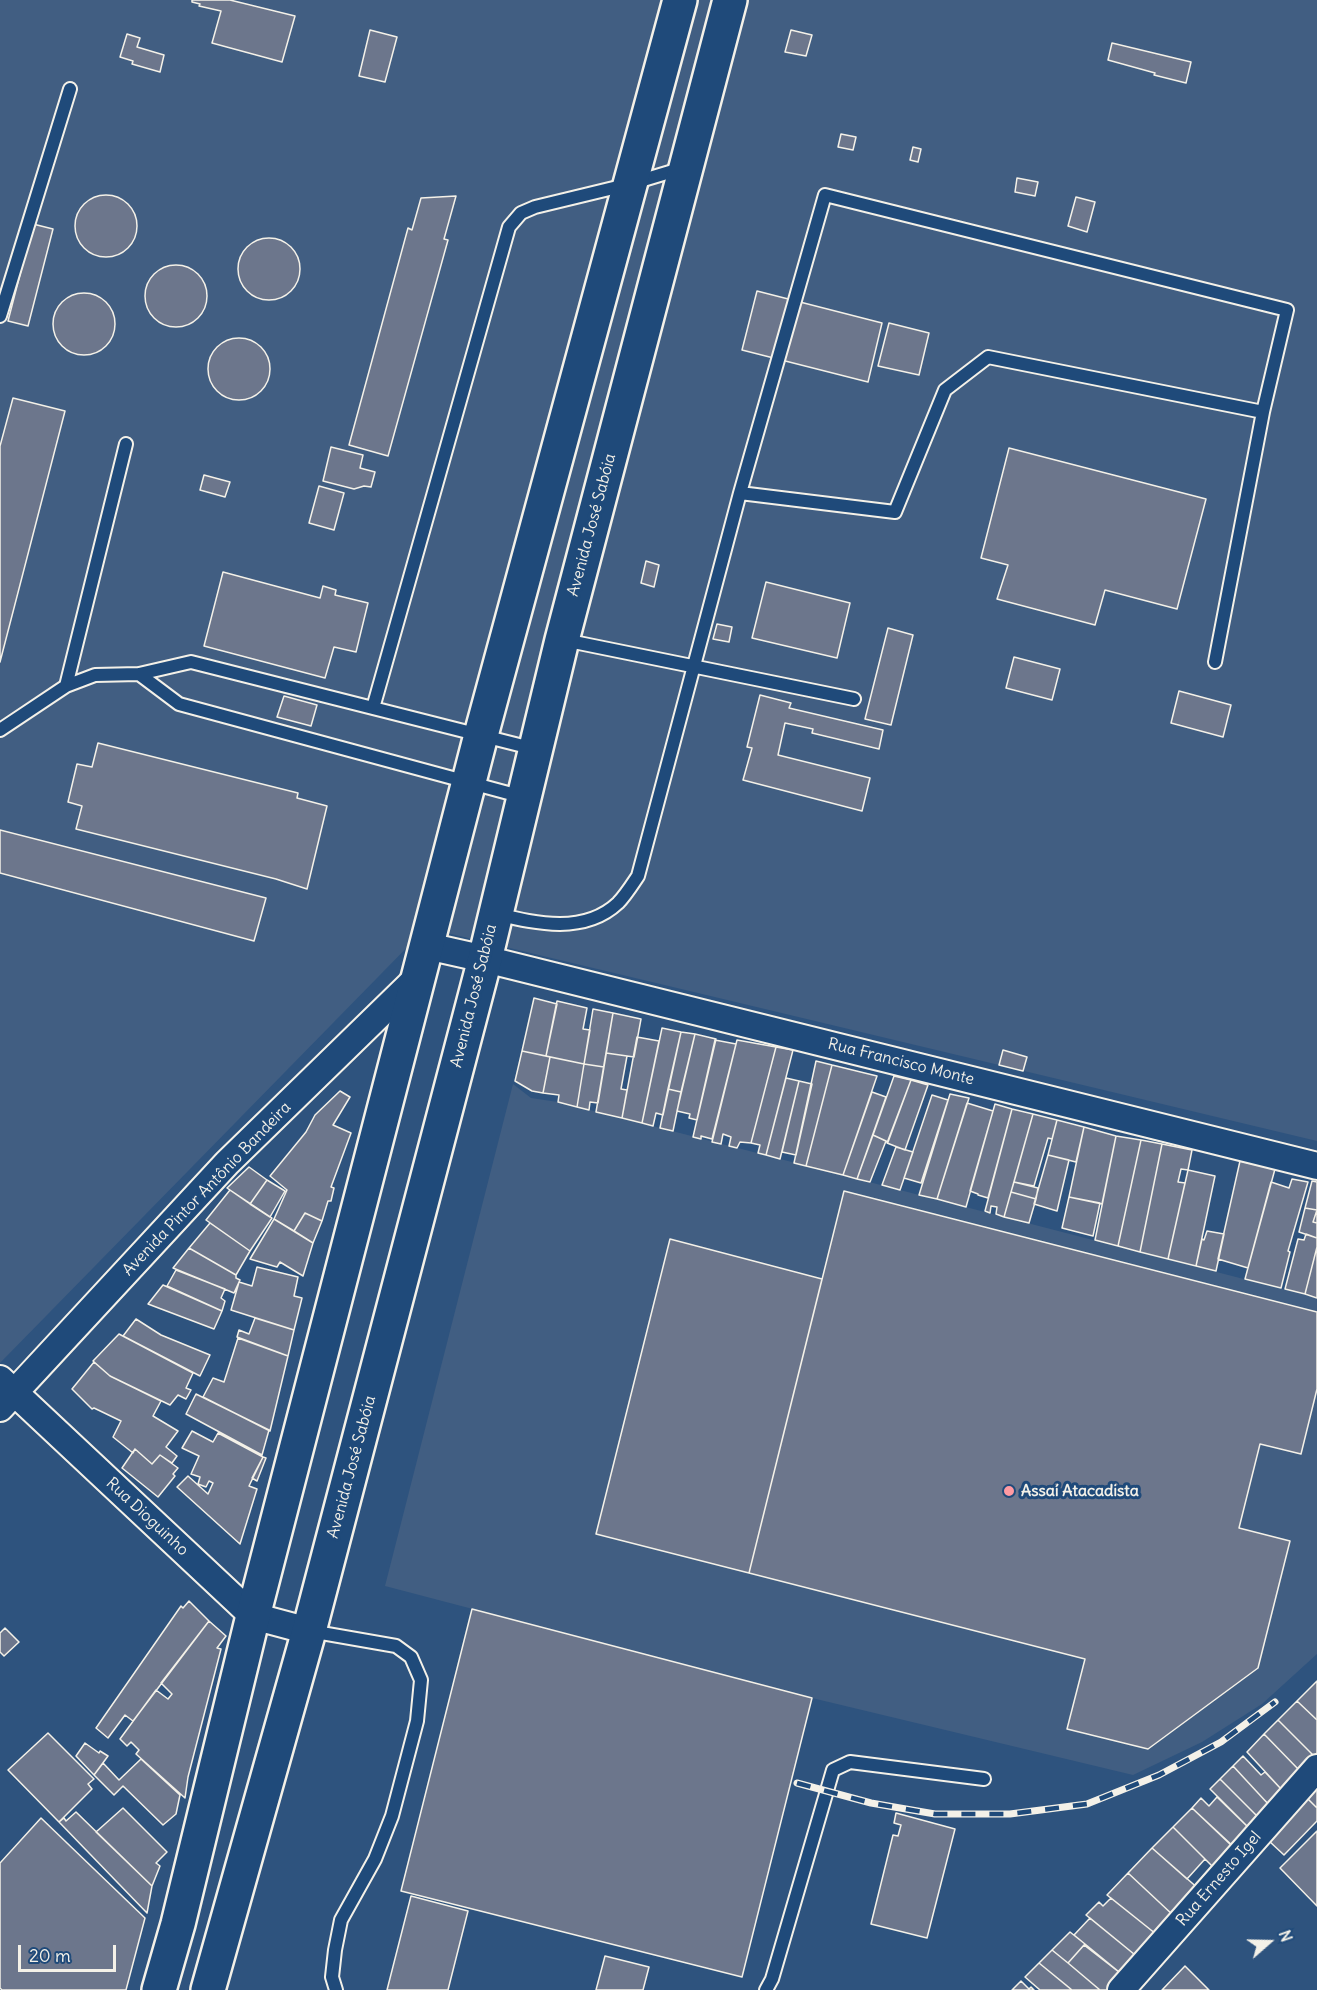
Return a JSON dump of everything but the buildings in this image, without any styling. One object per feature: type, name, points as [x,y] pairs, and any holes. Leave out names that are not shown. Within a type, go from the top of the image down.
[{"type":"main road","points":[[159,1990],[178,1924],[253,1616],[480,735],[680,0]]},
{"type":"main road","name":"Avenida José Sabóia","points":[[208,1990],[309,1630],[484,959],[562,640],[730,0]]},
{"type":"street","points":[[423,961],[484,959]]},
{"type":"street","name":"Rua Francisco Monte","points":[[484,959],[1317,1166]]},
{"type":"street","name":"Avenida Pintor Antônio Bandeira","points":[[5,1393],[423,961]]},
{"type":"street","name":"Rua Dioguinho","points":[[5,1393],[253,1616],[309,1630]]},
{"type":"street","name":"Rua Ernesto Igel","points":[[1121,1990],[1317,1768]]},
{"type":"lane","points":[[0,316],[70,89]]},
{"type":"lane","points":[[372,708],[509,227],[521,213],[535,207],[630,184],[687,167]]},
{"type":"lane","points":[[495,914],[534,923],[568,925],[595,917],[617,903],[638,876],[740,493],[825,195],[1287,310],[1263,412],[1215,663]]},
{"type":"lane","points":[[740,493],[896,512],[945,390],[988,357],[1263,412]]},
{"type":"lane","points":[[66,686],[126,444]]},
{"type":"lane","points":[[562,640],[854,699]]},
{"type":"lane","points":[[0,730],[66,686],[95,675],[139,674],[191,662],[535,749]]},
{"type":"lane","points":[[139,674],[179,704],[523,797]]},
{"type":"lane","points":[[309,1630],[396,1646],[411,1657],[421,1680],[417,1721],[392,1816],[375,1859],[342,1920],[332,1977],[336,1990]]},
{"type":"lane","points":[[766,1990],[772,1979],[833,1770],[850,1762],[984,1779]]},
{"type":"shaded area","points":[[0,0],[1317,0],[1317,1141],[426,928],[0,1363]]},
{"type":"shaded area","points":[[513,1084],[531,1098],[558,1102],[622,1118],[1317,1298],[1317,1654],[1262,1704],[1202,1742],[1133,1775],[812,1698],[385,1586]]},
{"type":"railway","points":[[797,1783],[871,1803],[935,1814],[1010,1814],[1087,1804],[1159,1775],[1221,1742],[1275,1702]]},
{"type":"place","name":"Assaí Atacadista","points":[[1009,1491]]}]
